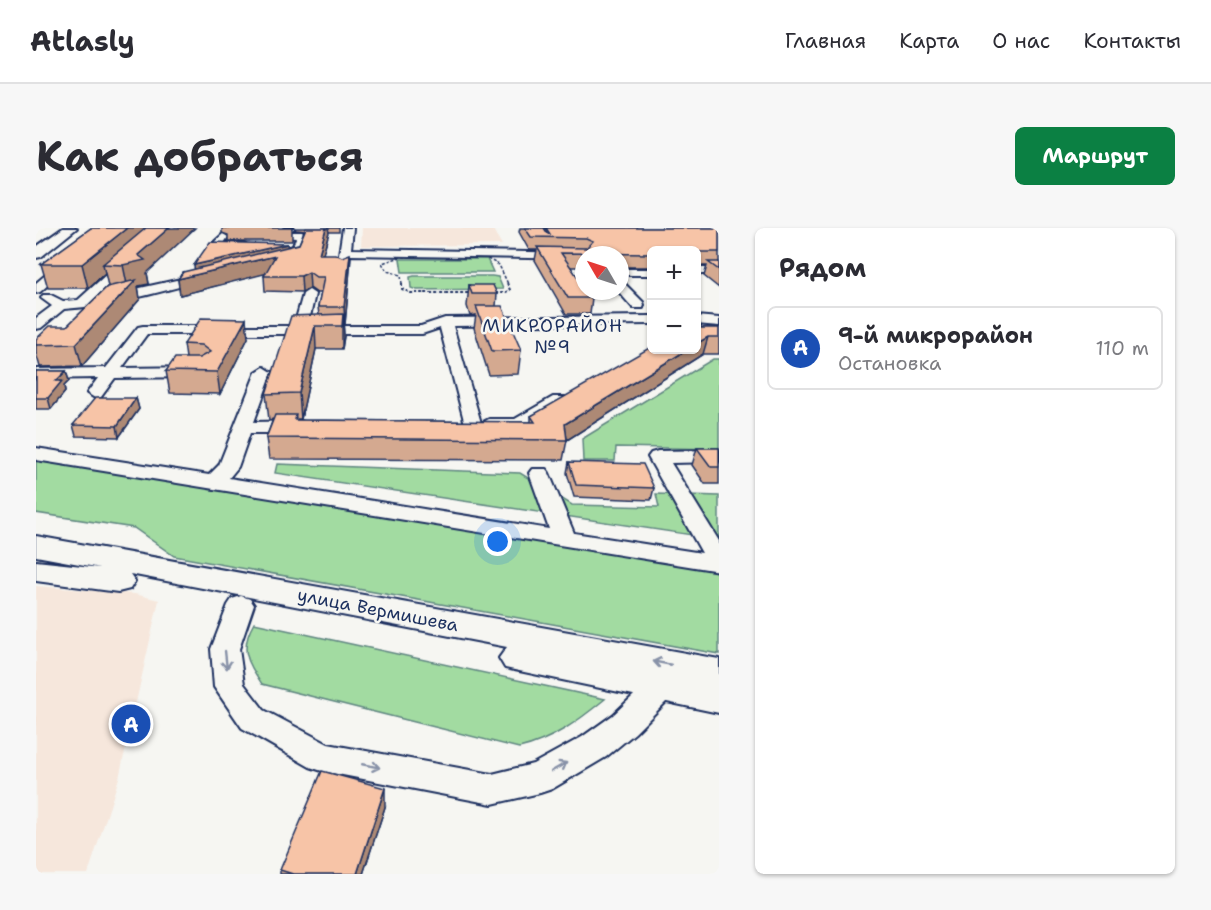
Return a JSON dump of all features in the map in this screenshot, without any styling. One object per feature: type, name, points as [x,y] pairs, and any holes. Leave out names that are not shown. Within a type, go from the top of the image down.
[{"type":"main road","points":[[36,254],[71,228]]},
{"type":"main road","name":"улица Вермишева","points":[[36,546],[719,674]]},
{"type":"main road","name":"улица Вермишева","points":[[36,571],[123,582],[719,697]]},
{"type":"street","points":[[107,228],[36,290],[62,305],[80,305],[215,274]]},
{"type":"street","points":[[80,305],[164,228]]},
{"type":"street","points":[[260,263],[294,255],[292,246],[302,235],[285,235],[289,228]]},
{"type":"street","points":[[343,267],[348,228]]},
{"type":"street","points":[[223,237],[216,246],[251,246]]},
{"type":"street","points":[[346,252],[517,254],[544,252],[575,255]]},
{"type":"street","points":[[701,271],[719,271]]},
{"type":"street","points":[[629,272],[647,272]]},
{"type":"street","points":[[300,330],[309,294]]},
{"type":"street","points":[[629,296],[638,305]]},
{"type":"street","points":[[36,325],[62,305]]},
{"type":"street","points":[[95,393],[143,330],[422,330],[445,322],[647,320]]},
{"type":"street","points":[[701,320],[719,322]]},
{"type":"street","points":[[445,322],[472,424]]},
{"type":"street","points":[[36,374],[203,372]]},
{"type":"street","points":[[214,483],[228,467],[264,372]]},
{"type":"street","points":[[450,425],[519,424],[570,395]]},
{"type":"street","points":[[243,428],[324,427]]},
{"type":"street","points":[[36,454],[719,562]]},
{"type":"street","points":[[719,456],[658,457],[719,562]]},
{"type":"street","points":[[539,473],[565,539]]},
{"type":"street","points":[[241,604],[225,649],[229,687],[253,719],[322,757],[492,789],[540,778],[594,747],[624,724],[663,686]]},
{"type":"path","points":[[401,257],[484,257],[498,262],[510,290],[504,292],[411,293],[402,289],[401,275],[387,271],[382,263],[401,257]]},
{"type":"shaded area","points":[[362,228],[492,228],[502,245],[361,246]]},
{"type":"shaded area","points":[[36,586],[135,594],[159,600],[119,778],[88,874],[36,874]]},
{"type":"green space","points":[[400,259],[487,259],[493,272],[402,272]]},
{"type":"green space","points":[[492,276],[498,277],[503,289],[417,290],[411,288],[410,277]]},
{"type":"green space","points":[[713,359],[719,359],[719,449],[616,447],[615,461],[583,461],[582,439]]},
{"type":"green space","points":[[36,460],[111,470],[719,570],[719,654],[174,556],[134,528],[36,513]]},
{"type":"green space","points":[[277,464],[520,473],[572,505],[659,507],[656,494],[719,496],[719,539],[275,473]]},
{"type":"green space","points":[[254,623],[605,699],[565,729],[519,748],[262,684],[252,668],[246,648],[249,632]]},
{"type":"building","points":[[91,228],[127,228],[82,264],[41,264]]},
{"type":"building","points":[[146,228],[169,228],[138,255],[145,260],[123,265],[103,264]]},
{"type":"building","points":[[306,228],[326,228],[319,254],[335,254],[342,257],[350,254],[344,307],[318,307],[324,277],[316,277],[309,272],[301,276],[264,276],[275,256],[178,279],[183,272],[299,244]]},
{"type":"building","points":[[525,228],[544,228],[550,234],[546,228],[719,228],[719,252],[701,252],[701,246],[647,246],[647,254],[629,254],[629,246],[588,246],[593,241],[586,238],[531,237]]},
{"type":"building","points":[[210,242],[287,244],[194,265]]},
{"type":"building","points":[[537,247],[575,248],[575,253],[561,253],[575,273],[575,298],[568,298]]},
{"type":"building","points":[[708,262],[719,262],[719,270]]},
{"type":"building","points":[[136,280],[76,344],[36,345],[36,339],[50,326],[67,326],[107,287]]},
{"type":"building","points":[[469,285],[493,285],[497,294],[472,294]]},
{"type":"building","points":[[476,306],[502,306],[521,350],[492,351]]},
{"type":"building","points":[[343,314],[342,326],[315,326],[299,393],[266,394],[291,316]]},
{"type":"building","points":[[201,318],[246,319],[217,372],[166,371],[175,358],[199,358],[210,352],[201,345],[184,344]]},
{"type":"building","points":[[701,328],[719,328],[719,337],[708,337],[701,341]]},
{"type":"building","points":[[647,349],[647,354],[680,354],[565,424],[567,440],[266,438],[275,415],[296,415],[295,420],[535,422],[531,416]]},
{"type":"building","points":[[36,371],[66,371],[56,381],[62,381],[48,398],[36,398]]},
{"type":"building","points":[[95,398],[136,398],[117,426],[73,425]]},
{"type":"building","points":[[697,448],[719,448],[719,467],[711,467]]},
{"type":"building","points":[[569,462],[643,464],[654,488],[576,485]]},
{"type":"building","points":[[322,771],[385,788],[357,874],[293,874],[280,870]]},
{"type":"place","name":"9-й микрорайон","points":[[131,724]]},
{"type":"district","name":"МИКРОРАЙОН №9","points":[[553,336]]}]
